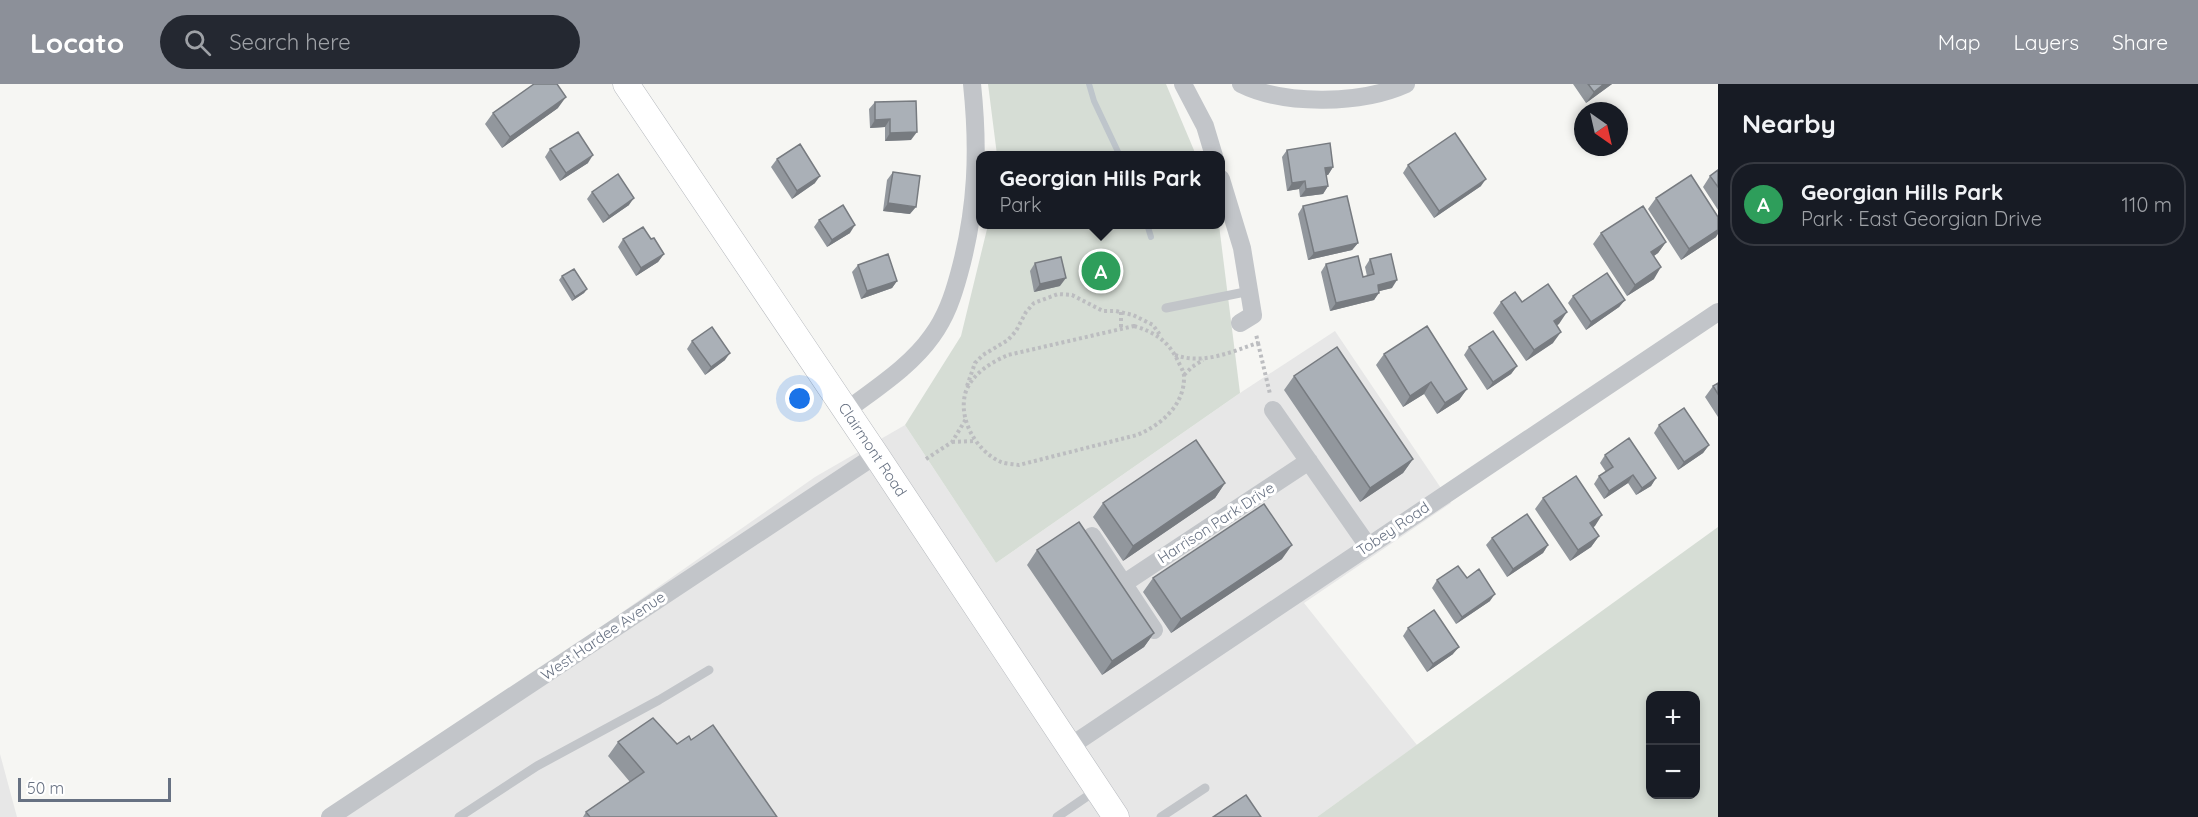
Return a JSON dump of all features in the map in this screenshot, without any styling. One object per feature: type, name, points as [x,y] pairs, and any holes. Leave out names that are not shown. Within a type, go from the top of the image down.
[{"type":"main road","name":"Clairmont Road","points":[[627,84],[1116,817]]},
{"type":"street","points":[[846,411],[916,354],[931,338],[948,309],[969,237],[976,179],[976,123],[972,84]]},
{"type":"street","points":[[1182,84],[1205,126],[1212,151]]},
{"type":"street","points":[[1241,84],[1250,89],[1296,99],[1344,100],[1392,91],[1406,84]]},
{"type":"street","points":[[1225,192],[1242,248],[1250,291],[1247,319]]},
{"type":"street","name":"Tobey Road","points":[[1069,747],[1718,312]]},
{"type":"street","points":[[1273,410],[1368,546]]},
{"type":"street","name":"West Hardee Avenue","points":[[330,817],[876,455]]},
{"type":"street","name":"Harrison Park Drive","points":[[1123,584],[1309,461]]},
{"type":"street","points":[[1092,536],[1154,630]]},
{"type":"lane","points":[[1166,308],[1250,291]]},
{"type":"lane","points":[[459,817],[537,766],[659,700],[709,670]]},
{"type":"lane","points":[[1161,817],[1205,788]]},
{"type":"lane","points":[[1057,817],[1097,789]]},
{"type":"path","points":[[1058,294],[1072,295],[1103,311],[1133,315],[1153,325],[1162,338],[1184,375],[1181,396],[1170,413],[1154,428],[1137,435],[1019,465],[1003,463],[988,455],[975,441],[963,406],[975,363],[1008,340],[1034,303],[1058,294]]},
{"type":"path","points":[[1121,312],[1121,329]]},
{"type":"path","points":[[1247,319],[1258,343],[1273,410]]},
{"type":"path","points":[[966,390],[991,362],[1008,355],[1134,326],[1162,338]]},
{"type":"path","points":[[1184,375],[1203,360],[1258,343]]},
{"type":"path","points":[[992,350],[998,359]]},
{"type":"path","points":[[1174,355],[1187,360],[1203,360]]},
{"type":"path","points":[[926,459],[952,442],[966,419]]},
{"type":"path","points":[[952,442],[975,441]]},
{"type":"shaded area","points":[[988,84],[1166,84],[1194,151],[996,151]]},
{"type":"shaded area","points":[[987,229],[1220,229],[1240,393],[996,563],[905,425],[961,336]]},
{"type":"shaded area","points":[[1335,331],[1451,503],[1304,603],[1417,745],[1317,817],[330,817],[815,477],[905,425],[996,563],[1240,393]]},
{"type":"shaded area","points":[[1718,527],[1718,817],[1317,817]]},
{"type":"shaded area","points":[[0,754],[17,817],[0,817]]},
{"type":"building","points":[[534,84],[557,84],[566,97],[510,137],[493,113]]},
{"type":"building","points":[[1588,84],[1604,84],[1594,92]]},
{"type":"building","points":[[916,101],[917,132],[890,133],[890,119],[875,120],[875,102]]},
{"type":"building","points":[[578,132],[593,155],[566,173],[550,149]]},
{"type":"building","points":[[1455,133],[1486,179],[1439,211],[1408,165]]},
{"type":"building","points":[[1330,143],[1333,167],[1325,168],[1328,186],[1306,189],[1305,181],[1292,183],[1287,150]]},
{"type":"building","points":[[800,144],[820,176],[797,191],[777,159]]},
{"type":"building","points":[[1718,170],[1718,187],[1710,176]]},
{"type":"building","points":[[893,172],[920,176],[916,207],[888,203]]},
{"type":"building","points":[[618,174],[634,198],[609,216],[592,192]]},
{"type":"building","points":[[1691,175],[1718,217],[1718,230],[1689,249],[1656,198]]},
{"type":"building","points":[[1347,196],[1358,243],[1314,253],[1303,206]]},
{"type":"building","points":[[843,205],[855,225],[832,240],[819,220]]},
{"type":"building","points":[[1643,206],[1666,242],[1651,252],[1661,267],[1635,285],[1601,233]]},
{"type":"building","points":[[643,227],[651,239],[654,238],[664,254],[641,268],[623,239]]},
{"type":"building","points":[[888,254],[897,281],[867,291],[858,265]]},
{"type":"building","points":[[1391,254],[1397,280],[1378,285],[1379,293],[1336,303],[1326,264],[1358,256],[1363,277],[1374,274],[1370,259]]},
{"type":"building","points":[[1061,257],[1066,278],[1040,284],[1035,263]]},
{"type":"building","points":[[574,269],[587,289],[575,297],[562,276]]},
{"type":"building","points":[[1607,273],[1625,300],[1591,322],[1573,296]]},
{"type":"building","points":[[1548,284],[1567,312],[1554,321],[1561,332],[1534,350],[1501,302],[1515,292],[1522,302]]},
{"type":"building","points":[[1427,326],[1467,389],[1445,403],[1431,382],[1410,396],[1384,354]]},
{"type":"building","points":[[712,327],[730,353],[711,367],[692,341]]},
{"type":"building","points":[[1493,331],[1517,366],[1493,382],[1469,347]]},
{"type":"building","points":[[1337,347],[1413,459],[1370,488],[1294,376]]},
{"type":"building","points":[[1718,383],[1718,394],[1713,386]]},
{"type":"building","points":[[1684,408],[1709,445],[1684,462],[1659,425]]},
{"type":"building","points":[[1629,438],[1656,478],[1642,488],[1633,475],[1609,491],[1599,476],[1613,467],[1605,455]]},
{"type":"building","points":[[1196,440],[1225,483],[1133,546],[1103,503]]},
{"type":"building","points":[[1576,476],[1602,515],[1590,523],[1599,536],[1578,550],[1543,498]]},
{"type":"building","points":[[1264,504],[1292,545],[1181,619],[1153,578]]},
{"type":"building","points":[[1527,514],[1548,545],[1513,569],[1492,538]]},
{"type":"building","points":[[1079,522],[1154,633],[1112,661],[1037,550]]},
{"type":"building","points":[[1458,566],[1467,578],[1479,569],[1495,594],[1462,617],[1437,580]]},
{"type":"building","points":[[1434,610],[1459,647],[1433,664],[1408,628]]},
{"type":"building","points":[[653,718],[677,744],[689,736],[691,740],[713,725],[777,817],[590,817],[586,812],[644,772],[618,742]]},
{"type":"building","points":[[1246,795],[1261,817],[1213,817]]},
{"type":"waterway","points":[[1089,84],[1094,101],[1118,151]]},
{"type":"waterway","points":[[1149,229],[1151,237]]},
{"type":"place","name":"Georgian Hills Park","points":[[1101,271]]}]
